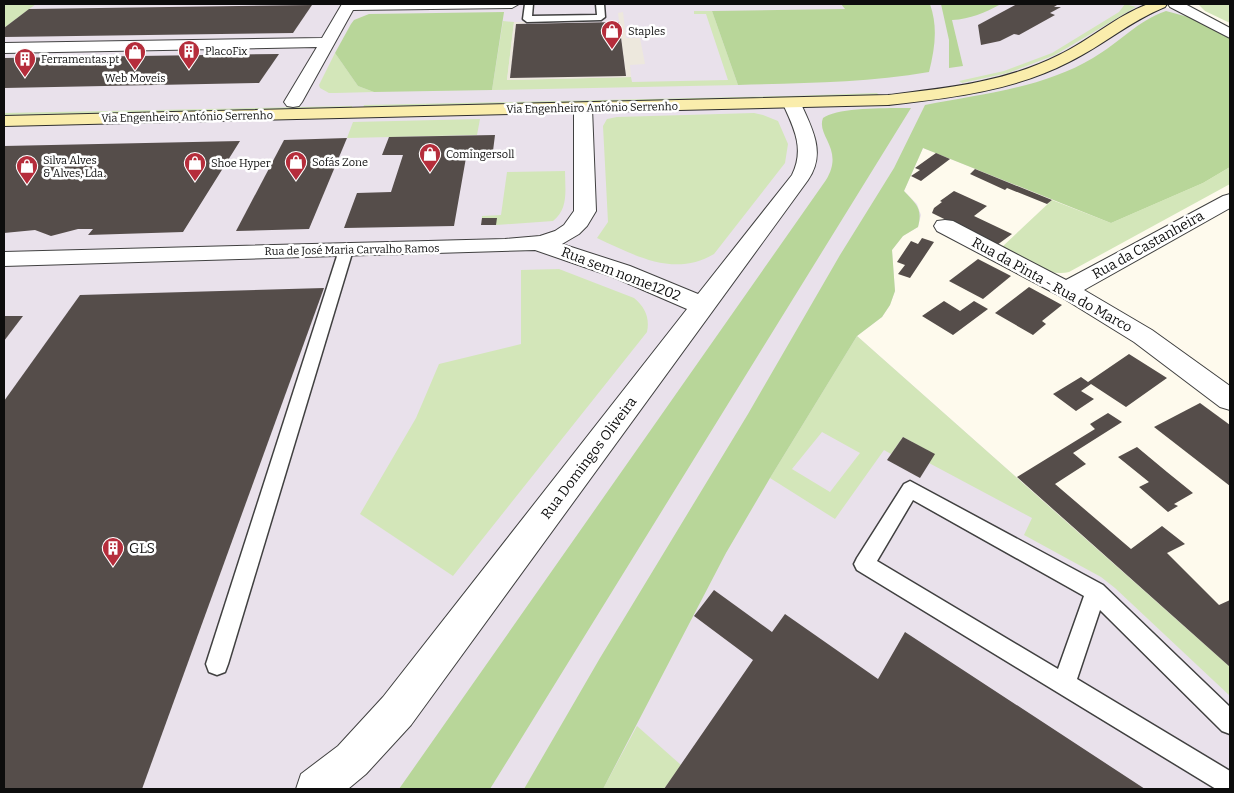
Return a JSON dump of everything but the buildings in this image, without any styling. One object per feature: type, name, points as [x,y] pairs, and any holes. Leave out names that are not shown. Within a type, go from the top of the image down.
[{"type":"main road","name":"Via Engenheiro António Serrenho","points":[[4,121],[792,104],[891,93],[954,81],[1011,78],[1062,60],[1130,18],[1160,4]]},
{"type":"main road","name":"Via Engenheiro António Serrenho","points":[[4,108],[814,91],[891,93]]},
{"type":"street","points":[[293,102],[348,5],[512,4]]},
{"type":"street","points":[[1175,4],[1230,34]]},
{"type":"street","points":[[4,48],[327,42]]},
{"type":"street","name":"Rua Domingos Oliveira","points":[[316,789],[352,760],[397,711],[806,168],[810,160],[809,145],[792,104]]},
{"type":"street","name":"Rua de José Maria Carvalho Ramos","points":[[4,259],[538,244],[557,238],[574,228],[581,221],[584,211],[583,108]]},
{"type":"street","name":"Rua da Castanheira","points":[[1066,290],[1230,200]]},
{"type":"street","name":"Rua da Pinta - Rua do Marco","points":[[945,226],[1066,290],[1143,336],[1230,400]]},
{"type":"street","name":"Rua sem nome1202","points":[[538,244],[580,256],[703,306]]},
{"type":"lane","points":[[529,4],[527,19],[601,18],[600,4]]},
{"type":"lane","points":[[217,664],[346,250]]},
{"type":"lane","points":[[1230,723],[1096,592],[910,490],[864,564],[1230,784]]},
{"type":"lane","points":[[1064,684],[1096,592]]},
{"type":"shaded area","points":[[4,4],[1156,4],[1180,12],[1230,39],[1230,167],[1111,223],[923,148],[904,191],[917,204],[921,215],[918,227],[903,236],[892,250],[895,291],[890,305],[882,317],[857,336],[1230,667],[1230,789],[4,789]]},
{"type":"shaded area","points":[[623,12],[626,38],[640,38],[645,64],[630,65],[631,77],[507,80],[514,22],[539,22],[516,24],[510,78],[626,76],[618,13]]},
{"type":"green space","points":[[4,4],[36,4],[4,28]]},
{"type":"green space","points":[[841,4],[930,4],[935,38],[929,72],[858,80],[738,85],[712,11],[845,9]]},
{"type":"green space","points":[[941,4],[1001,4],[977,15],[952,20],[963,66],[949,68],[949,40]]},
{"type":"green space","points":[[1125,4],[1136,7],[1055,55],[1008,73],[962,83],[959,81],[1004,71],[1052,53],[1119,12]]},
{"type":"green space","points":[[1198,4],[1230,4],[1230,23],[1205,11]]},
{"type":"green space","points":[[694,11],[712,11],[738,85],[492,90],[503,21],[514,22],[507,80],[631,77],[632,82],[728,80],[706,14],[694,14]]},
{"type":"green space","points":[[1166,11],[1192,18],[1230,39],[1230,167],[1203,183],[1111,223],[923,148],[904,191],[915,203],[919,211],[918,227],[903,236],[892,250],[895,291],[890,305],[882,317],[857,336],[770,478],[726,553],[603,789],[524,789],[600,658],[748,414],[840,255],[894,168],[925,105],[1011,89],[1054,76],[1093,58],[1146,20]]},
{"type":"green space","points":[[504,12],[492,90],[374,92],[358,86],[335,53],[354,20],[369,14]]},
{"type":"green space","points":[[335,53],[358,86],[374,92],[329,93],[320,88],[319,85]]},
{"type":"green space","points":[[877,93],[879,95],[848,97],[363,108],[364,105]]},
{"type":"green space","points":[[352,106],[352,108],[4,116],[4,113]]},
{"type":"green space","points":[[911,108],[490,789],[399,789],[826,180],[833,160],[832,152],[823,131],[823,118],[830,114],[852,110]]},
{"type":"green space","points":[[754,113],[778,121],[788,144],[785,163],[714,254],[699,261],[669,264],[640,257],[597,238],[608,222],[603,126],[607,119],[617,117]]},
{"type":"green space","points":[[480,119],[477,135],[347,138],[353,122]]},
{"type":"green space","points":[[1230,167],[1230,184],[1069,272],[1052,272],[1043,269],[1002,247],[1052,200],[1111,223],[1203,183]]},
{"type":"green space","points":[[565,171],[564,205],[562,211],[553,221],[496,225],[496,218],[482,218],[482,216],[501,215],[507,172]]},
{"type":"green space","points":[[559,269],[634,298],[646,313],[648,322],[647,332],[453,576],[360,514],[416,418],[439,364],[521,344],[521,270]]},
{"type":"green space","points":[[857,336],[1230,667],[1230,696],[1101,577],[1024,535],[1032,518],[929,463],[934,454],[903,437],[891,454],[884,450],[835,519],[770,478]],"holes":[[[822,432],[860,453],[830,492],[792,469]]]},
{"type":"green space","points":[[637,726],[681,765],[664,789],[603,789]]},
{"type":"place","name":"Staples","points":[[612,50]]},
{"type":"place","name":"PlacoFix","points":[[189,70]]},
{"type":"place","name":"Web Moveis","points":[[135,71]]},
{"type":"place","name":"Ferramentas.pt","points":[[25,78]]},
{"type":"place","name":"Comingersoll","points":[[430,173]]},
{"type":"place","name":"Sofás Zone","points":[[296,181]]},
{"type":"place","name":"Shoe Hyper","points":[[195,182]]},
{"type":"place","name":"Silva Alves & Alves, Lda.","points":[[27,185]]},
{"type":"place","name":"GLS","points":[[113,567]]}]
